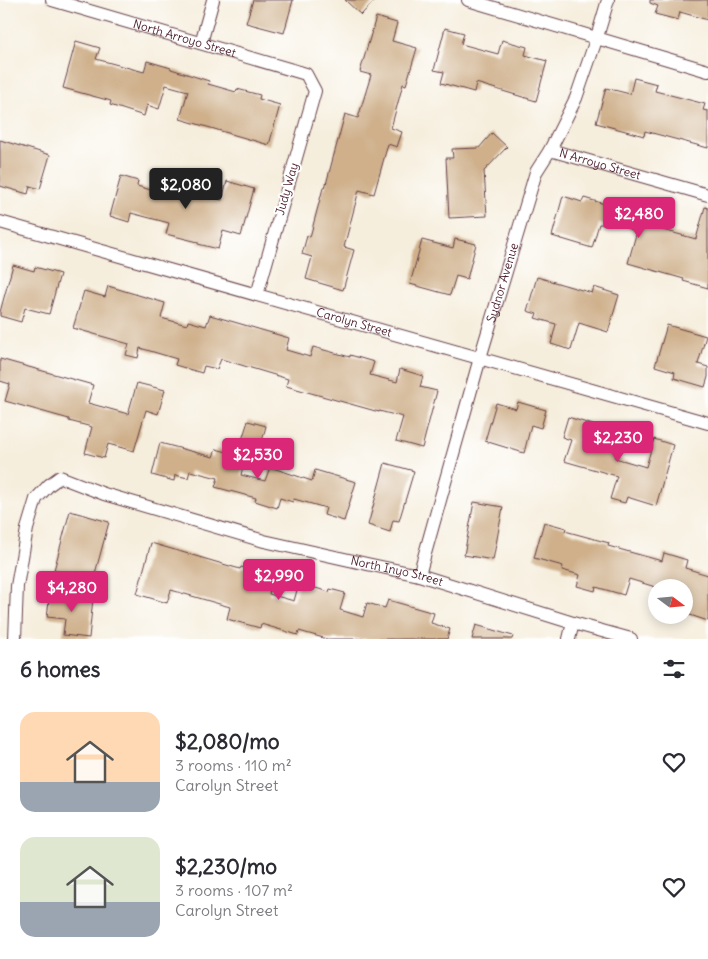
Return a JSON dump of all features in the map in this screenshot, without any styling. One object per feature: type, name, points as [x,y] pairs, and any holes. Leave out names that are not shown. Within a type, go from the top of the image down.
[{"type":"street","name":"North Arroyo Street","points":[[52,0],[306,74],[311,82]]},
{"type":"street","points":[[201,43],[213,0]]},
{"type":"street","points":[[468,0],[708,70]]},
{"type":"street","name":"Sydnor Avenue","points":[[419,575],[480,358],[536,172],[550,150],[576,98],[608,0]]},
{"type":"street","name":"Judy Way","points":[[257,296],[315,91],[311,82]]},
{"type":"street","name":"N Arroyo Street","points":[[550,150],[708,195]]},
{"type":"street","name":"Carolyn Street","points":[[0,222],[708,423]]},
{"type":"street","name":"North Inyo Street","points":[[15,639],[17,586],[36,499],[49,485],[60,477],[104,494],[264,541],[419,575],[631,639]]},
{"type":"street","points":[[569,639],[573,623]]},
{"type":"building","points":[[253,0],[293,0],[284,33],[246,23]]},
{"type":"building","points":[[345,0],[375,0],[361,15]]},
{"type":"building","points":[[650,0],[708,0],[708,20],[680,12],[678,20],[655,14],[658,6],[650,3]]},
{"type":"building","points":[[376,17],[397,23],[392,41],[417,48],[406,85],[403,84],[391,128],[402,132],[397,147],[388,144],[374,194],[359,190],[344,247],[354,250],[343,290],[306,279],[312,257],[302,254],[307,236],[310,237],[345,114],[358,118],[371,75],[360,72]]},
{"type":"building","points":[[445,28],[464,33],[461,44],[498,54],[502,40],[527,47],[525,55],[547,61],[536,101],[476,83],[474,92],[441,83],[444,72],[434,70]]},
{"type":"building","points":[[76,41],[100,48],[96,59],[144,72],[147,61],[209,81],[208,84],[236,92],[237,89],[260,95],[259,99],[280,105],[269,145],[180,119],[188,91],[166,85],[159,109],[147,105],[144,116],[110,105],[111,101],[63,88]]},
{"type":"building","points":[[634,78],[657,84],[655,91],[705,104],[703,110],[708,111],[708,148],[645,131],[644,136],[596,123],[606,88],[630,94]]},
{"type":"building","points":[[492,133],[507,147],[484,171],[487,216],[449,218],[446,158],[453,158],[452,149],[479,148]]},
{"type":"building","points":[[0,140],[50,155],[40,189],[30,186],[28,194],[0,186]]},
{"type":"building","points":[[121,176],[138,181],[137,186],[158,192],[163,184],[222,200],[227,181],[254,189],[241,236],[223,231],[218,249],[166,234],[169,223],[131,213],[129,222],[110,216]]},
{"type":"building","points":[[563,196],[582,202],[584,198],[654,218],[652,227],[696,239],[705,207],[708,208],[708,288],[628,263],[637,231],[627,228],[628,225],[599,224],[592,248],[552,236]]},
{"type":"building","points":[[455,239],[476,244],[467,279],[456,276],[450,295],[410,284],[422,240],[453,248]]},
{"type":"building","points":[[13,265],[34,271],[35,267],[60,274],[49,314],[25,308],[21,322],[0,316]]},
{"type":"building","points":[[537,277],[592,293],[594,287],[619,295],[608,332],[579,323],[571,350],[551,344],[556,324],[535,318],[537,314],[527,311]]},
{"type":"building","points":[[108,286],[165,303],[161,318],[187,325],[188,321],[206,326],[210,315],[289,338],[286,350],[310,357],[313,347],[374,362],[370,375],[397,382],[400,369],[423,376],[420,387],[437,391],[422,448],[396,441],[403,417],[286,386],[288,379],[221,359],[217,369],[204,366],[202,373],[175,365],[177,359],[140,348],[138,358],[126,355],[129,344],[73,328],[84,291],[105,297]]},
{"type":"building","points":[[667,325],[706,336],[698,364],[708,367],[705,387],[674,378],[675,372],[655,366]]},
{"type":"building","points":[[0,359],[93,385],[88,403],[128,414],[137,383],[165,390],[158,414],[146,410],[134,451],[108,444],[104,458],[85,453],[92,427],[5,401],[10,384],[0,381]]},
{"type":"building","points":[[518,402],[546,410],[541,428],[531,425],[524,453],[485,441],[496,403],[516,409]]},
{"type":"building","points":[[568,417],[593,425],[590,432],[620,441],[615,458],[646,467],[654,439],[673,445],[656,506],[627,497],[625,503],[610,499],[617,476],[564,461],[571,440],[562,437]]},
{"type":"building","points":[[248,421],[266,426],[260,449],[241,443]]},
{"type":"building","points":[[160,443],[213,457],[216,449],[245,457],[241,475],[265,481],[270,467],[312,481],[315,470],[356,482],[344,521],[324,515],[326,508],[294,499],[293,502],[280,498],[277,508],[255,501],[256,498],[215,487],[218,478],[190,471],[188,478],[175,475],[174,481],[152,475]]},
{"type":"building","points":[[385,463],[414,471],[399,521],[393,520],[390,532],[368,525]]},
{"type":"building","points":[[474,502],[503,507],[493,560],[464,555]]},
{"type":"building","points":[[70,511],[109,522],[93,581],[54,570]]},
{"type":"building","points":[[544,522],[566,528],[565,531],[609,543],[608,546],[662,561],[664,553],[687,560],[685,568],[708,575],[708,621],[693,616],[693,579],[648,579],[648,585],[629,579],[624,595],[596,587],[595,591],[577,586],[580,575],[562,570],[563,566],[534,558]]},
{"type":"building","points":[[151,543],[240,569],[241,567],[257,571],[255,579],[272,583],[269,594],[294,601],[299,583],[329,592],[330,589],[345,593],[340,610],[363,617],[367,603],[385,608],[388,600],[434,613],[431,623],[450,629],[447,639],[327,639],[299,631],[298,635],[261,624],[260,628],[227,619],[230,607],[171,590],[167,603],[137,594]]},
{"type":"building","points":[[50,593],[93,598],[89,638],[63,635],[65,619],[47,617]]},
{"type":"building","points":[[476,625],[513,636],[512,639],[472,639]]}]
